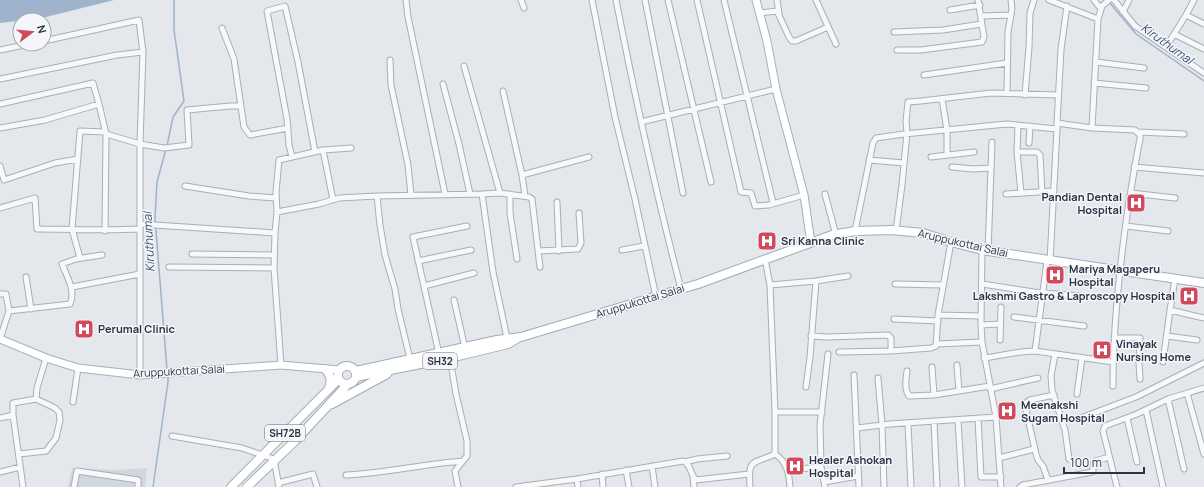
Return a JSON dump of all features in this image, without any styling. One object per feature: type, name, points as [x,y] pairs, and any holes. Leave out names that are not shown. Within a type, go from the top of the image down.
[{"type":"main road","points":[[756,0],[767,41],[776,89],[804,195],[811,242]]},
{"type":"main road","name":"Aruppukottai Salai","points":[[356,374],[394,370],[508,344],[521,337],[681,289],[811,242],[836,234],[855,231],[896,231],[923,233],[951,242],[985,250],[1048,261],[1204,283]]},
{"type":"main road","name":"Aruppukottai Salai","points":[[356,374],[410,359],[439,354],[507,338],[521,337]]},
{"type":"main road","name":"Aruppukottai Salai","points":[[0,339],[46,358],[78,368],[140,375],[281,365],[339,370]]},
{"type":"main road","name":"SH32","points":[[339,370],[344,366],[350,365],[352,367],[356,374],[353,382],[348,384]]},
{"type":"main road","points":[[325,369],[332,380],[329,389]]},
{"type":"main road","points":[[339,370],[339,379],[343,383],[348,384]]},
{"type":"main road","points":[[325,408],[394,370]]},
{"type":"main road","name":"SH72B","points":[[231,487],[339,379]]},
{"type":"main road","name":"SH72B","points":[[246,487],[274,459],[295,441],[348,384]]},
{"type":"street","points":[[406,0],[445,194]]},
{"type":"street","points":[[521,0],[524,8]]},
{"type":"street","points":[[592,0],[615,117],[634,192],[644,246],[656,297]]},
{"type":"street","points":[[616,0],[633,88],[681,289]]},
{"type":"street","points":[[645,0],[683,193]]},
{"type":"street","points":[[668,0],[711,182]]},
{"type":"street","points":[[697,0],[742,192],[751,193],[755,206],[804,195]]},
{"type":"street","points":[[724,0],[773,203]]},
{"type":"street","points":[[777,0],[779,12],[788,37],[792,41],[828,27]]},
{"type":"street","points":[[816,0],[836,44]]},
{"type":"street","points":[[1007,93],[1008,32],[1012,0]]},
{"type":"street","points":[[1025,94],[1030,13],[1034,0]]},
{"type":"street","points":[[1049,0],[1098,19]]},
{"type":"street","points":[[1094,0],[1101,7]]},
{"type":"street","points":[[1092,128],[1098,19],[1101,7],[1109,0]]},
{"type":"street","points":[[1114,0],[1135,26],[1204,73]]},
{"type":"street","points":[[1123,12],[1129,0]]},
{"type":"street","points":[[1166,47],[1194,0]]},
{"type":"street","points":[[897,50],[920,50],[982,42],[984,39],[979,2],[950,10]]},
{"type":"street","points":[[292,157],[287,119],[267,10],[285,6],[298,62],[315,152]]},
{"type":"street","points":[[1035,351],[1048,261],[1054,191],[1061,49],[1066,6]]},
{"type":"street","points":[[759,13],[775,10],[779,12]]},
{"type":"street","points":[[982,16],[1010,15]]},
{"type":"street","points":[[1186,15],[1204,24]]},
{"type":"street","points":[[52,39],[139,20],[144,52],[140,144],[140,375]]},
{"type":"street","points":[[894,32],[943,30],[981,24]]},
{"type":"street","points":[[222,28],[234,59],[244,127],[250,135],[288,128]]},
{"type":"street","points":[[1174,34],[1204,50]]},
{"type":"street","points":[[0,50],[12,48]]},
{"type":"street","points":[[0,79],[117,55],[144,52]]},
{"type":"street","points":[[390,60],[391,84],[408,165],[410,195]]},
{"type":"street","points":[[1096,62],[1144,68]]},
{"type":"street","points":[[924,76],[1008,63]]},
{"type":"street","points":[[464,66],[500,193]]},
{"type":"street","points":[[0,104],[93,83],[106,133],[105,231]]},
{"type":"street","points":[[1094,83],[1146,88]]},
{"type":"street","points":[[443,84],[459,144],[470,194]]},
{"type":"street","points":[[641,122],[776,89]]},
{"type":"street","points":[[502,91],[522,175],[525,196]]},
{"type":"street","points":[[896,231],[904,163],[908,102],[991,93],[1058,95]]},
{"type":"street","points":[[942,99],[946,130],[947,155]]},
{"type":"street","points":[[0,128],[45,120],[99,104]]},
{"type":"street","points":[[80,258],[72,229],[80,131],[106,133],[140,144],[166,147],[189,145],[187,110],[241,106]]},
{"type":"street","points":[[855,231],[869,160],[873,143],[876,138],[1007,124],[1135,130],[1138,132],[1184,134]]},
{"type":"street","points":[[1018,125],[1017,152],[1021,193]]},
{"type":"street","points":[[1029,143],[1030,126]]},
{"type":"street","points":[[1113,386],[1114,338],[1119,270],[1134,167],[1140,139],[1138,132]]},
{"type":"street","points":[[992,142],[982,284],[981,325],[984,358],[996,417],[1001,487]]},
{"type":"street","points":[[281,365],[274,268],[277,212],[276,198],[279,160],[324,150],[351,148]]},
{"type":"street","points":[[324,150],[333,200]]},
{"type":"street","points":[[930,156],[974,152]]},
{"type":"street","points":[[1017,152],[1037,152],[1040,155],[1042,192]]},
{"type":"street","points":[[522,175],[589,157]]},
{"type":"street","points":[[0,166],[4,180],[55,163],[78,159]]},
{"type":"street","points":[[869,160],[904,163]]},
{"type":"street","points":[[952,167],[973,169],[991,168]]},
{"type":"street","points":[[1134,167],[1204,173]]},
{"type":"street","points":[[185,186],[249,196],[276,198]]},
{"type":"street","points":[[1006,194],[1054,191]]},
{"type":"street","points":[[277,212],[360,196],[500,193],[525,196],[531,198],[534,202],[540,267]]},
{"type":"street","points":[[1131,193],[1175,198]]},
{"type":"street","points":[[482,194],[493,272],[507,338]]},
{"type":"street","points":[[510,194],[510,213],[517,260]]},
{"type":"street","points":[[826,194],[836,234]]},
{"type":"street","points":[[377,196],[380,225],[386,255],[410,359]]},
{"type":"street","points":[[0,208],[35,198],[37,229],[105,231],[155,224],[275,233]]},
{"type":"street","points":[[557,202],[559,251]]},
{"type":"street","points":[[538,251],[576,250],[580,248],[579,213]]},
{"type":"street","points":[[439,354],[413,237],[468,226]]},
{"type":"street","points":[[1126,226],[1168,230]]},
{"type":"street","points":[[840,352],[894,351],[934,348],[937,344],[938,314],[951,242]]},
{"type":"street","points":[[622,250],[644,246]]},
{"type":"street","points":[[418,261],[471,250]]},
{"type":"street","points":[[192,254],[274,255]]},
{"type":"street","points":[[9,312],[70,304],[73,297],[72,287],[62,264],[80,258],[102,255]]},
{"type":"street","points":[[765,259],[770,285],[775,412],[775,454]]},
{"type":"street","points":[[170,267],[274,268]]},
{"type":"street","points":[[424,286],[474,273]]},
{"type":"street","points":[[72,287],[140,274]]},
{"type":"street","points":[[770,285],[816,281],[848,276]]},
{"type":"street","points":[[26,277],[31,309]]},
{"type":"street","points":[[1163,362],[1175,278]]},
{"type":"street","points":[[806,387],[816,281]]},
{"type":"street","points":[[895,284],[943,285]]},
{"type":"street","points":[[982,284],[1079,296]]},
{"type":"street","points":[[0,294],[6,294],[9,312],[0,339]]},
{"type":"street","points":[[454,300],[465,348]]},
{"type":"street","points":[[1000,340],[1001,307]]},
{"type":"street","points":[[1170,310],[1204,318]]},
{"type":"street","points":[[938,314],[981,316]]},
{"type":"street","points":[[1014,317],[1084,326]]},
{"type":"street","points":[[894,318],[938,321]]},
{"type":"street","points":[[981,325],[1000,324]]},
{"type":"street","points":[[811,336],[827,337],[888,335],[894,351]]},
{"type":"street","points":[[1167,336],[1197,340]]},
{"type":"street","points":[[1114,338],[1140,338],[1140,379]]},
{"type":"street","points":[[937,344],[982,342]]},
{"type":"street","points":[[984,358],[1007,355],[1021,351],[1035,351],[1113,362]]},
{"type":"street","points":[[828,354],[820,425],[821,467],[825,484],[858,476]]},
{"type":"street","points":[[1055,354],[1051,376],[1054,395],[1065,430],[1069,459]]},
{"type":"street","points":[[36,399],[37,388],[46,358]]},
{"type":"street","points":[[450,358],[456,394],[467,441],[467,456],[455,471],[458,487]]},
{"type":"street","points":[[1077,394],[1082,358]]},
{"type":"street","points":[[1078,419],[1136,398],[1204,363]]},
{"type":"street","points":[[957,365],[959,391]]},
{"type":"street","points":[[932,366],[934,395]]},
{"type":"street","points":[[73,402],[78,368]]},
{"type":"street","points":[[907,371],[906,383],[907,394],[909,396],[934,395],[1038,378]]},
{"type":"street","points":[[854,375],[859,487]]},
{"type":"street","points":[[878,378],[882,425],[884,487]]},
{"type":"street","points":[[1117,487],[1109,457],[1104,429],[1107,425],[1146,410],[1168,399],[1204,388]]},
{"type":"street","points":[[1186,393],[1204,454]]},
{"type":"street","points":[[1048,480],[1043,466],[1038,460],[1034,449],[1025,409],[1026,403],[1030,400],[1054,395]]},
{"type":"street","points":[[19,454],[46,451],[56,438],[60,420],[59,412],[55,408],[36,399],[13,403],[13,415],[23,487]]},
{"type":"street","points":[[1168,399],[1184,469]]},
{"type":"street","points":[[1146,410],[1163,487]]},
{"type":"street","points":[[775,412],[822,412]]},
{"type":"street","points":[[0,418],[13,415]]},
{"type":"street","points":[[857,428],[891,424],[996,417]]},
{"type":"street","points":[[978,418],[982,477],[1001,477]]},
{"type":"street","points":[[1127,418],[1138,462]]},
{"type":"street","points":[[958,420],[962,487]]},
{"type":"street","points":[[934,422],[937,487]]},
{"type":"street","points":[[908,424],[910,487]]},
{"type":"street","points":[[172,436],[242,448],[274,459],[278,485],[313,474],[317,487]]},
{"type":"street","points":[[999,458],[1034,449]]},
{"type":"street","points":[[775,454],[781,458],[788,470],[790,487]]},
{"type":"street","points":[[750,487],[749,474],[752,463],[775,454]]},
{"type":"street","points":[[516,487],[548,485],[626,470],[682,461],[685,462],[696,459],[727,456]]},
{"type":"street","points":[[1020,487],[1023,485],[1092,472],[1095,461],[1109,457]]},
{"type":"street","points":[[346,475],[368,474],[415,466],[463,461]]},
{"type":"street","points":[[685,462],[693,478],[694,487]]},
{"type":"street","points":[[652,466],[655,487]]},
{"type":"street","points":[[0,472],[20,467]]},
{"type":"street","points":[[788,470],[821,467]]},
{"type":"street","points":[[626,470],[629,487]]},
{"type":"street","points":[[74,487],[77,471],[138,480],[138,487]]},
{"type":"street","points":[[602,474],[603,487]]},
{"type":"street","points":[[693,478],[698,480],[749,474]]},
{"type":"street","points":[[576,479],[578,487]]},
{"type":"shaded area","points":[[72,468],[117,470],[147,468],[145,487],[68,487]]},
{"type":"water","points":[[0,0],[114,0],[52,16],[52,12],[12,12],[12,22],[0,23]]},
{"type":"waterway","name":"Kiruthumal","points":[[167,146],[173,117],[184,101],[174,30],[174,0]]},
{"type":"waterway","name":"Kiruthumal","points":[[1109,2],[1136,34],[1204,81]]},
{"type":"waterway","name":"Kiruthumal","points":[[166,149],[157,182],[155,218],[167,370]]},
{"type":"waterway","name":"Kiruthumal","points":[[153,487],[168,376]]},
{"type":"place","name":"Pandian Dental Hospital","points":[[1136,203]]},
{"type":"place","name":"Sri Kanna Clinic","points":[[767,241]]},
{"type":"place","name":"Mariya Magaperu Hospital","points":[[1055,275]]},
{"type":"place","name":"Lakshmi Gastro & Laproscopy Hospital","points":[[1189,296]]},
{"type":"place","name":"Perumal Clinic","points":[[84,329]]},
{"type":"place","name":"Vinayak Nursing Home","points":[[1102,350]]},
{"type":"place","name":"Meenakshi Sugam Hospital","points":[[1007,411]]},
{"type":"place","name":"Healer Ashokan Hospital","points":[[795,466]]}]
